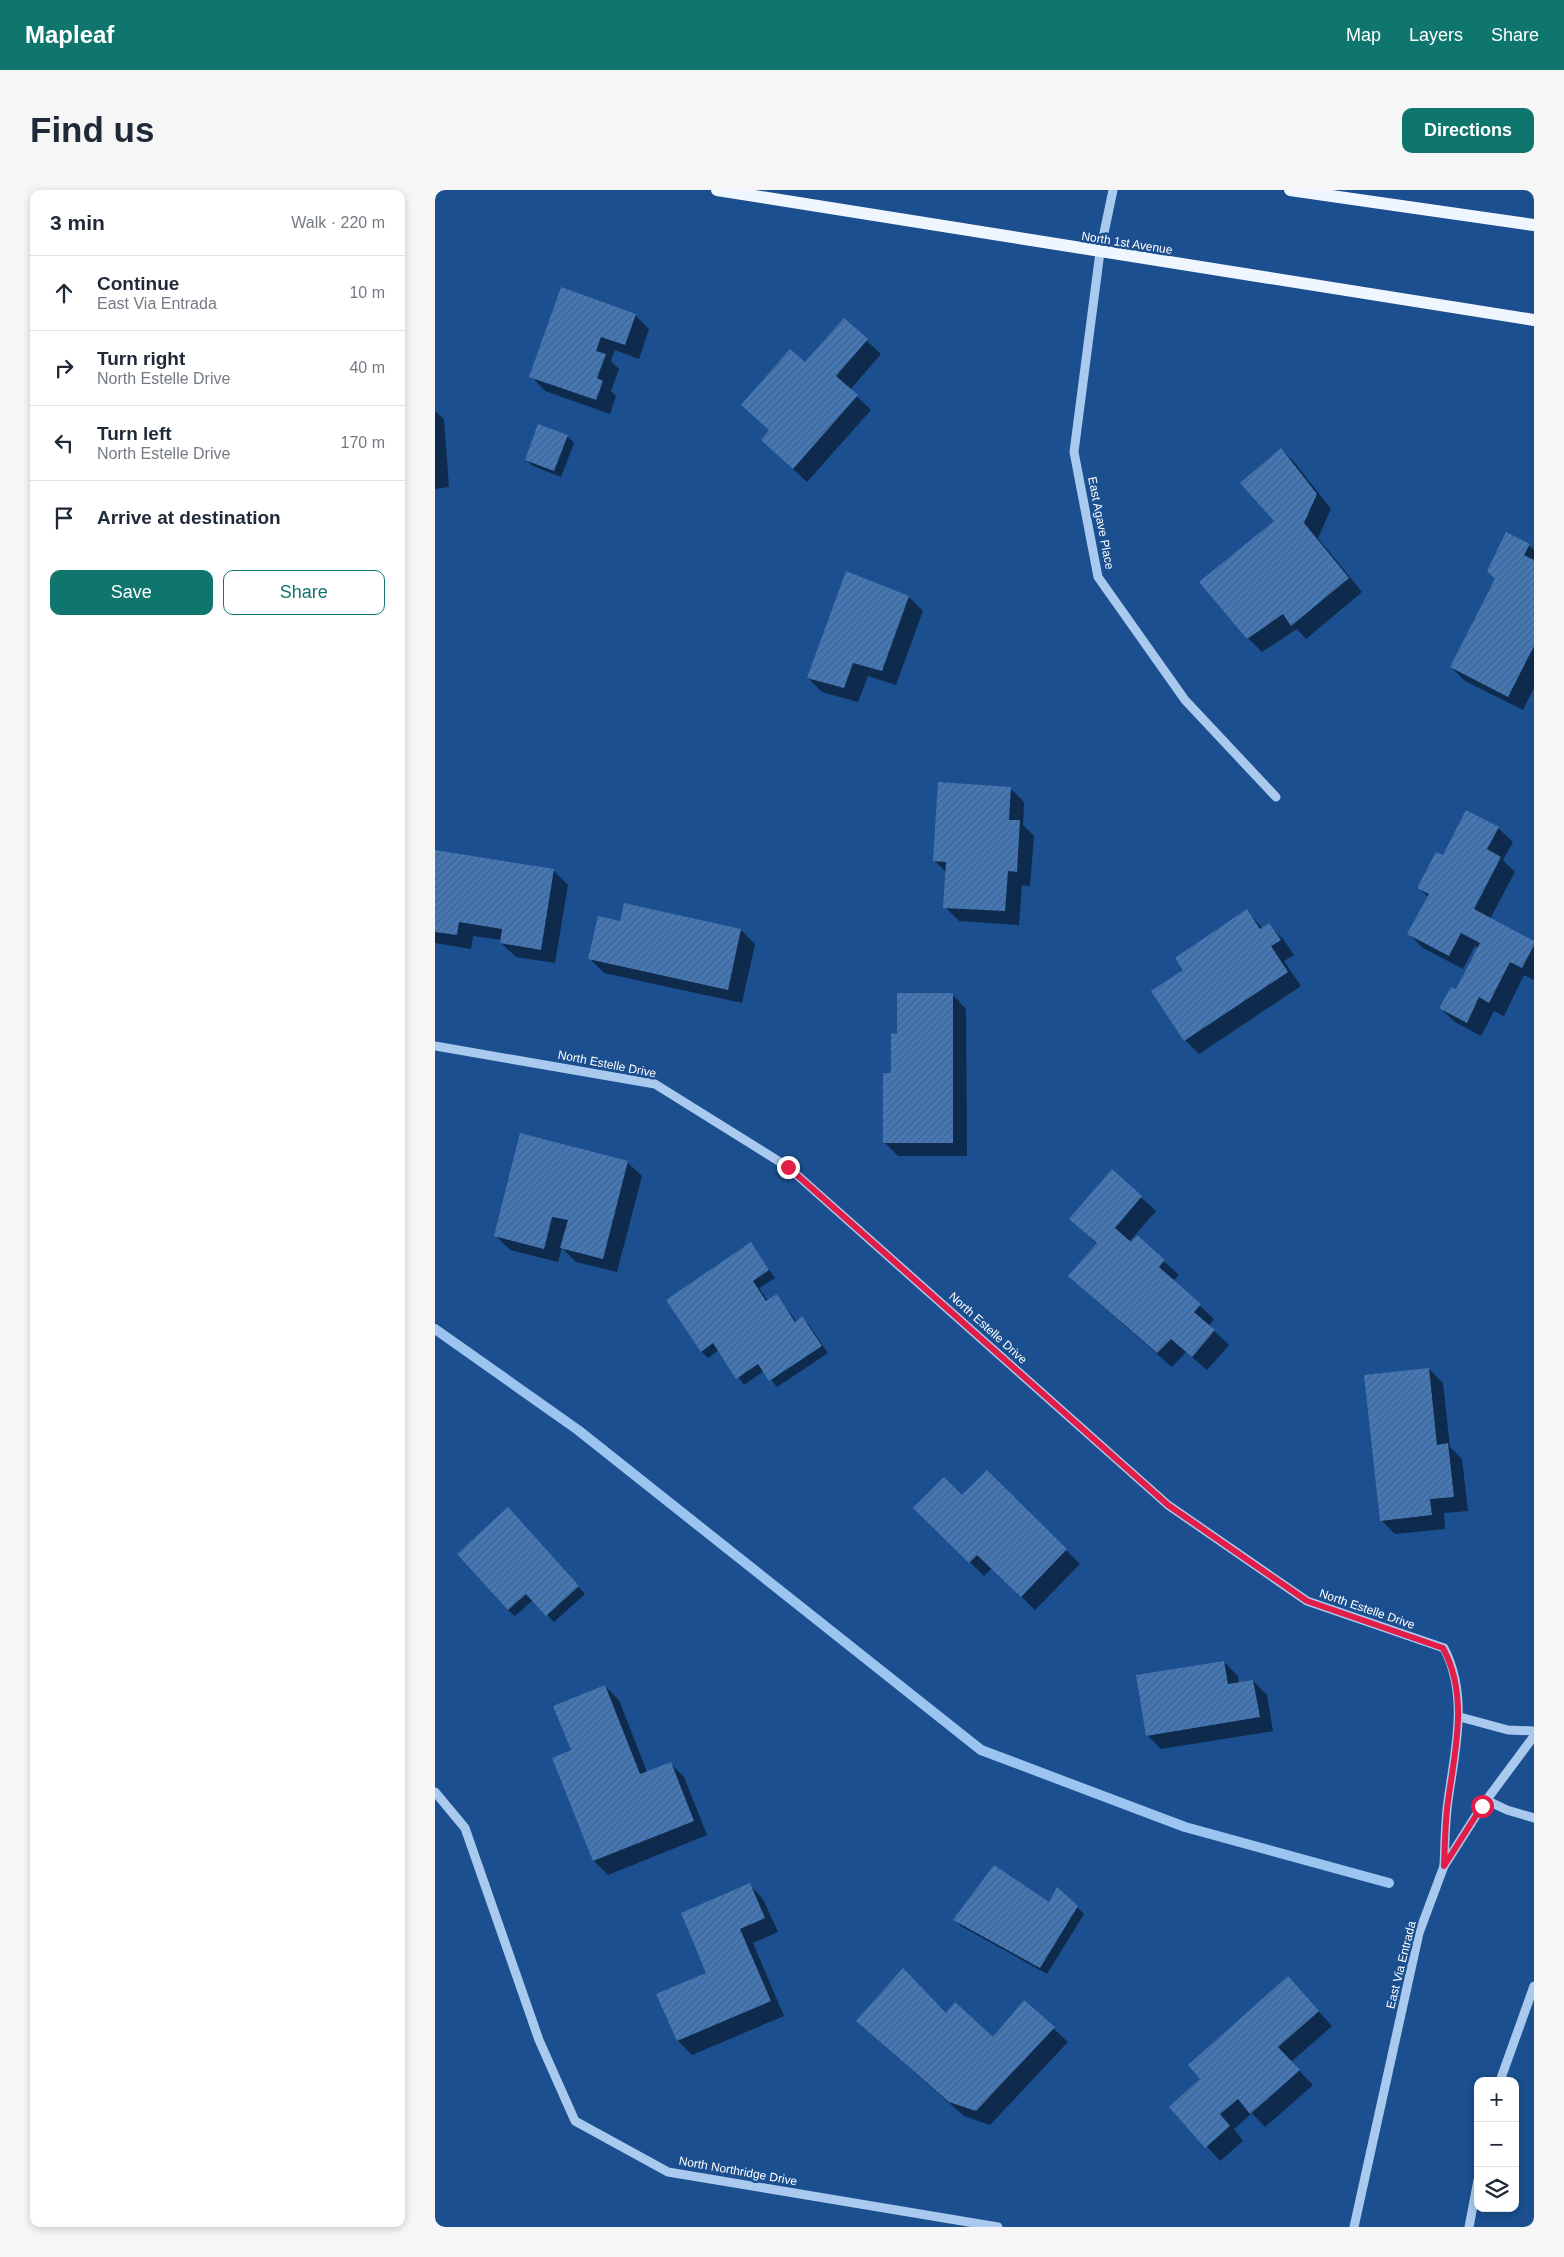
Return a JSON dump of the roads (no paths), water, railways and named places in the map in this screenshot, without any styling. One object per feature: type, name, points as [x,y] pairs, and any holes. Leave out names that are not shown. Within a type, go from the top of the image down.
[{"type":"main road","name":"North 1st Avenue","points":[[717,190],[1534,320]]},
{"type":"main road","points":[[1290,190],[1534,225]]},
{"type":"street","name":"East Agave Place","points":[[1113,190],[1100,252],[1074,452],[1098,577],[1185,700],[1276,798]]},
{"type":"street","name":"North Estelle Drive","points":[[435,1046],[655,1084],[788,1167],[1168,1505],[1307,1601],[1443,1648],[1452,1663],[1460,1718],[1448,1804],[1444,1866]]},
{"type":"street","points":[[1460,1718],[1508,1730],[1534,1731]]},
{"type":"street","name":"East Via Entrada","points":[[1354,2227],[1419,1933],[1444,1866],[1486,1800],[1534,1736]]},
{"type":"street","name":"North Northridge Drive","points":[[435,1792],[465,1828],[539,2040],[575,2121],[668,2172],[998,2227]]},
{"type":"street","points":[[1486,1800],[1534,1818]]},
{"type":"street","points":[[1501,2077],[1534,1986]]},
{"type":"street","points":[[1469,2227],[1474,2201]]},
{"type":"waterway","points":[[435,1329],[578,1430],[981,1750],[1185,1827],[1389,1883]]}]
